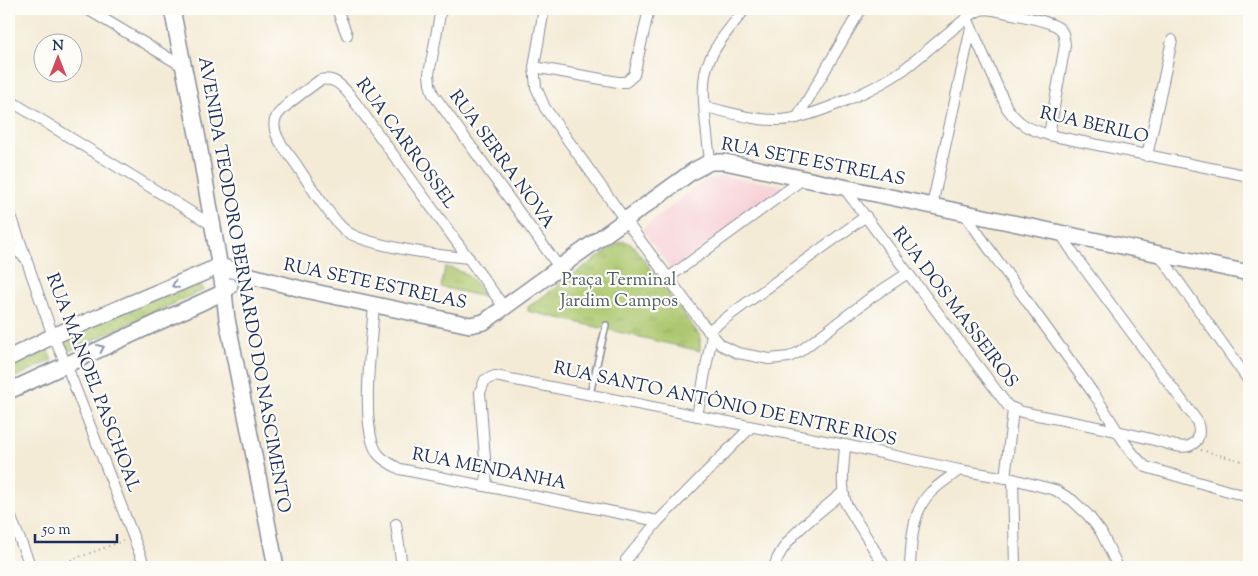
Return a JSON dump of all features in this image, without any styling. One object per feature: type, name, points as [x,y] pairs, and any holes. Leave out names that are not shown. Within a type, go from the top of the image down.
[{"type":"street","points":[[87,9],[184,67]]},
{"type":"street","name":"AVENIDA TEODORO BERNARDO DO NASCIMENTO","points":[[172,9],[220,266],[227,320],[276,567]]},
{"type":"street","points":[[337,9],[347,35]]},
{"type":"street","name":"RUA SERRA NOVA","points":[[441,9],[429,74],[433,94],[559,266]]},
{"type":"street","points":[[544,9],[534,67],[536,87],[545,108],[668,278],[721,345],[738,353],[769,359],[789,357],[799,352],[873,296],[908,273]]},
{"type":"street","points":[[534,67],[626,82],[634,75],[650,9]]},
{"type":"street","points":[[710,162],[705,107],[704,78],[706,67],[716,48],[745,9]]},
{"type":"street","points":[[797,118],[861,9]]},
{"type":"street","points":[[932,206],[969,23],[975,10],[993,10],[1052,23],[1061,29],[1065,46],[1049,135]]},
{"type":"street","points":[[705,107],[768,120],[797,118],[831,106],[882,83],[969,23]]},
{"type":"street","name":"RUA BERILO","points":[[969,23],[1006,108],[1014,119],[1025,127],[1049,135],[1249,176]]},
{"type":"street","points":[[1147,156],[1172,40]]},
{"type":"street","name":"RUA CARROSSEL","points":[[469,258],[446,256],[393,246],[354,236],[341,226],[276,135],[274,123],[279,112],[320,80],[328,79],[340,83],[469,258],[504,307]]},
{"type":"street","points":[[9,100],[212,225]]},
{"type":"street","name":"RUA SETE ESTRELAS","points":[[220,266],[241,273],[374,305],[470,325],[484,322],[693,171],[710,162],[725,162],[1249,273]]},
{"type":"street","points":[[668,278],[803,179]]},
{"type":"street","name":"RUA DOS MASSEIROS","points":[[844,188],[1002,400],[1013,410],[1117,430],[1178,446],[1189,446]]},
{"type":"street","name":"RUA MANOEL PASCHOAL","points":[[9,210],[52,336],[66,364],[145,567]]},
{"type":"street","points":[[964,213],[1033,311],[1095,394],[1134,456],[1146,467],[1249,497]]},
{"type":"street","points":[[697,416],[710,333],[866,216]]},
{"type":"street","points":[[1061,234],[1196,421],[1200,430],[1199,435],[1194,443],[1189,446]]},
{"type":"street","points":[[9,246],[26,258]]},
{"type":"street","points":[[1158,254],[1249,381]]},
{"type":"street","points":[[9,358],[52,336],[220,266]]},
{"type":"street","points":[[9,391],[224,292],[241,273]]},
{"type":"street","name":"RUA MENDANHA","points":[[374,305],[368,401],[372,440],[378,453],[388,463],[400,469],[658,521]]},
{"type":"street","name":"RUA SANTO ANTÔNIO DE ENTRE RIOS","points":[[487,486],[480,392],[485,380],[495,376],[505,377],[845,445],[1055,490],[1072,500],[1102,532],[1118,567]]},
{"type":"street","points":[[1013,410],[1009,479],[1015,567]]},
{"type":"street","points":[[626,560],[658,521],[751,427]]},
{"type":"street","points":[[845,445],[842,482],[846,504],[885,567]]},
{"type":"street","points":[[910,567],[914,527],[920,508],[929,494],[958,470]]},
{"type":"street","points":[[774,567],[782,550],[793,536],[843,492]]},
{"type":"street","points":[[9,513],[31,567]]},
{"type":"street","points":[[396,524],[402,562],[411,567]]},
{"type":"lane","points":[[590,394],[606,325]]},
{"type":"path","points":[[1189,446],[1249,463]]},
{"type":"path","points":[[52,567],[134,537]]},
{"type":"shaded area","points":[[722,176],[785,186],[671,270],[642,229],[705,180]]},
{"type":"green space","name":"Praça Terminal Jardim Campos","points":[[624,241],[633,245],[700,336],[700,351],[528,311],[528,307],[618,243]]},
{"type":"green space","points":[[445,267],[469,276],[484,297],[441,287]]},
{"type":"green space","points":[[197,278],[204,290],[69,351],[63,340]]},
{"type":"green space","points":[[46,347],[52,360],[9,380],[9,363]]}]
